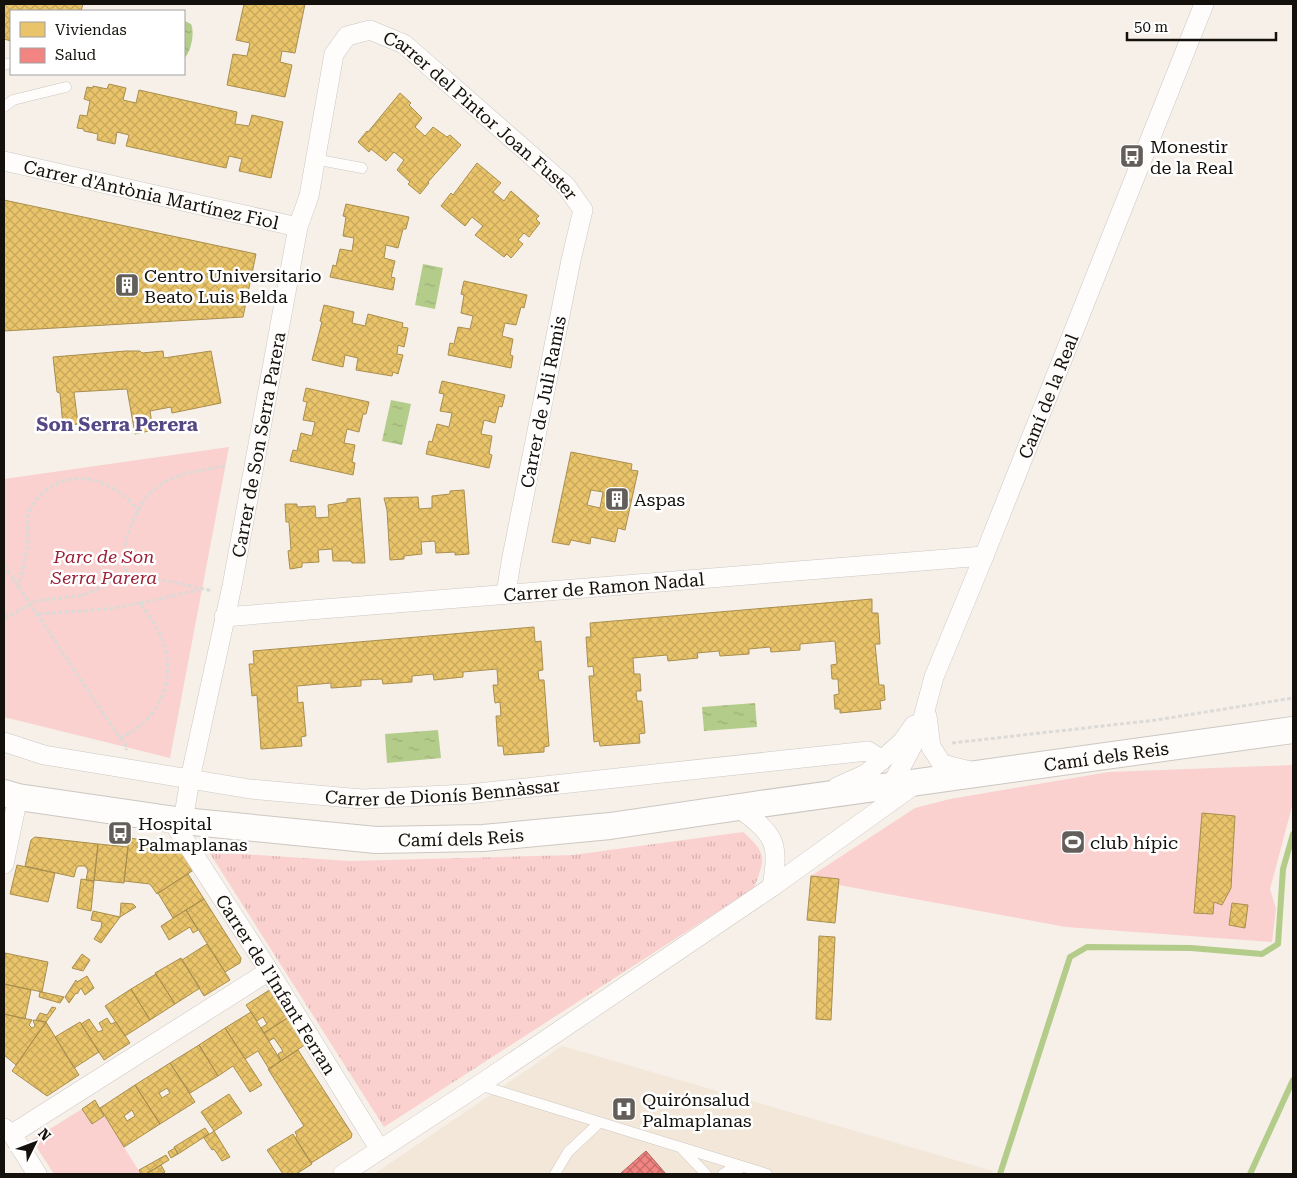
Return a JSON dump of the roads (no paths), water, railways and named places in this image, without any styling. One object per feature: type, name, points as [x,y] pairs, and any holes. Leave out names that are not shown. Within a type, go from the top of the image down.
[{"type":"street","name":"Camí de la Real","points":[[891,786],[919,733],[934,677],[1204,4]]},
{"type":"street","name":"Carrer de Son Serra Parera","points":[[177,820],[190,779],[232,586],[298,227],[308,196],[334,54],[347,36],[370,30]]},
{"type":"street","name":"Carrer del Pintor Joan Fuster","points":[[370,30],[404,44],[566,186],[583,210]]},
{"type":"street","name":"Carrer d'Antònia Martínez Fiol","points":[[4,161],[298,227]]},
{"type":"street","name":"Carrer de Juli Ramis","points":[[506,594],[569,270],[583,210]]},
{"type":"street","name":"Carrer de Ramon Nadal","points":[[224,617],[984,556]]},
{"type":"street","points":[[926,708],[931,747],[942,764],[979,774]]},
{"type":"street","points":[[816,796],[866,774],[902,742],[926,708]]},
{"type":"street","name":"Camí dels Reis","points":[[177,820],[376,840],[483,838],[610,826],[919,781],[1293,730]]},
{"type":"street","name":"Carrer de Dionís Bennàssar","points":[[4,742],[44,755],[250,789],[362,798],[468,794],[868,751],[882,760]]},
{"type":"street","name":"Camí dels Reis","points":[[344,1174],[772,887],[919,781]]},
{"type":"street","points":[[4,864],[11,796],[177,820]]},
{"type":"street","points":[[738,807],[765,828],[775,847],[776,867],[772,887]]},
{"type":"street","name":"Carrer de l'Infant Ferran","points":[[177,820],[380,1150]]},
{"type":"street","points":[[36,1174],[8,1131],[269,972]]},
{"type":"lane","points":[[4,107],[13,100],[66,87]]},
{"type":"lane","points":[[314,159],[362,168]]},
{"type":"lane","points":[[479,1085],[748,1171]]},
{"type":"lane","points":[[555,1174],[568,1152],[599,1123]]},
{"type":"lane","points":[[683,1149],[706,1174]]},
{"type":"lane","points":[[724,1174],[732,1168],[767,1174]]},
{"type":"water","points":[[185,21],[191,24],[193,32],[185,56]]},
{"type":"water","points":[[423,264],[443,268],[435,309],[415,305]]},
{"type":"water","points":[[391,400],[411,404],[402,445],[382,441]]},
{"type":"water","points":[[755,703],[757,727],[704,731],[702,707]]},
{"type":"water","points":[[438,730],[441,758],[387,763],[385,734]]},
{"type":"waterway","points":[[1000,1174],[1070,957],[1087,947],[1191,948],[1262,954],[1278,944],[1283,869],[1293,834]]},
{"type":"waterway","points":[[1250,1174],[1293,1080]]},
{"type":"place","name":"Monestir de la Real","points":[[1132,156]]},
{"type":"place","name":"Centro Universitario Beato Luis Belda","points":[[127,285]]},
{"type":"place","name":"Aspas","points":[[617,499]]},
{"type":"place","name":"Hospital Palmaplanas","points":[[120,833]]},
{"type":"place","name":"club hípic","points":[[1073,842]]},
{"type":"place","name":"Quirónsalud Palmaplanas","points":[[624,1109]]},
{"type":"district","name":"Son Serra Perera","points":[[117,424]]},
{"type":"park label","name":"Parc de Son Serra Parera","points":[[104,566]]}]
